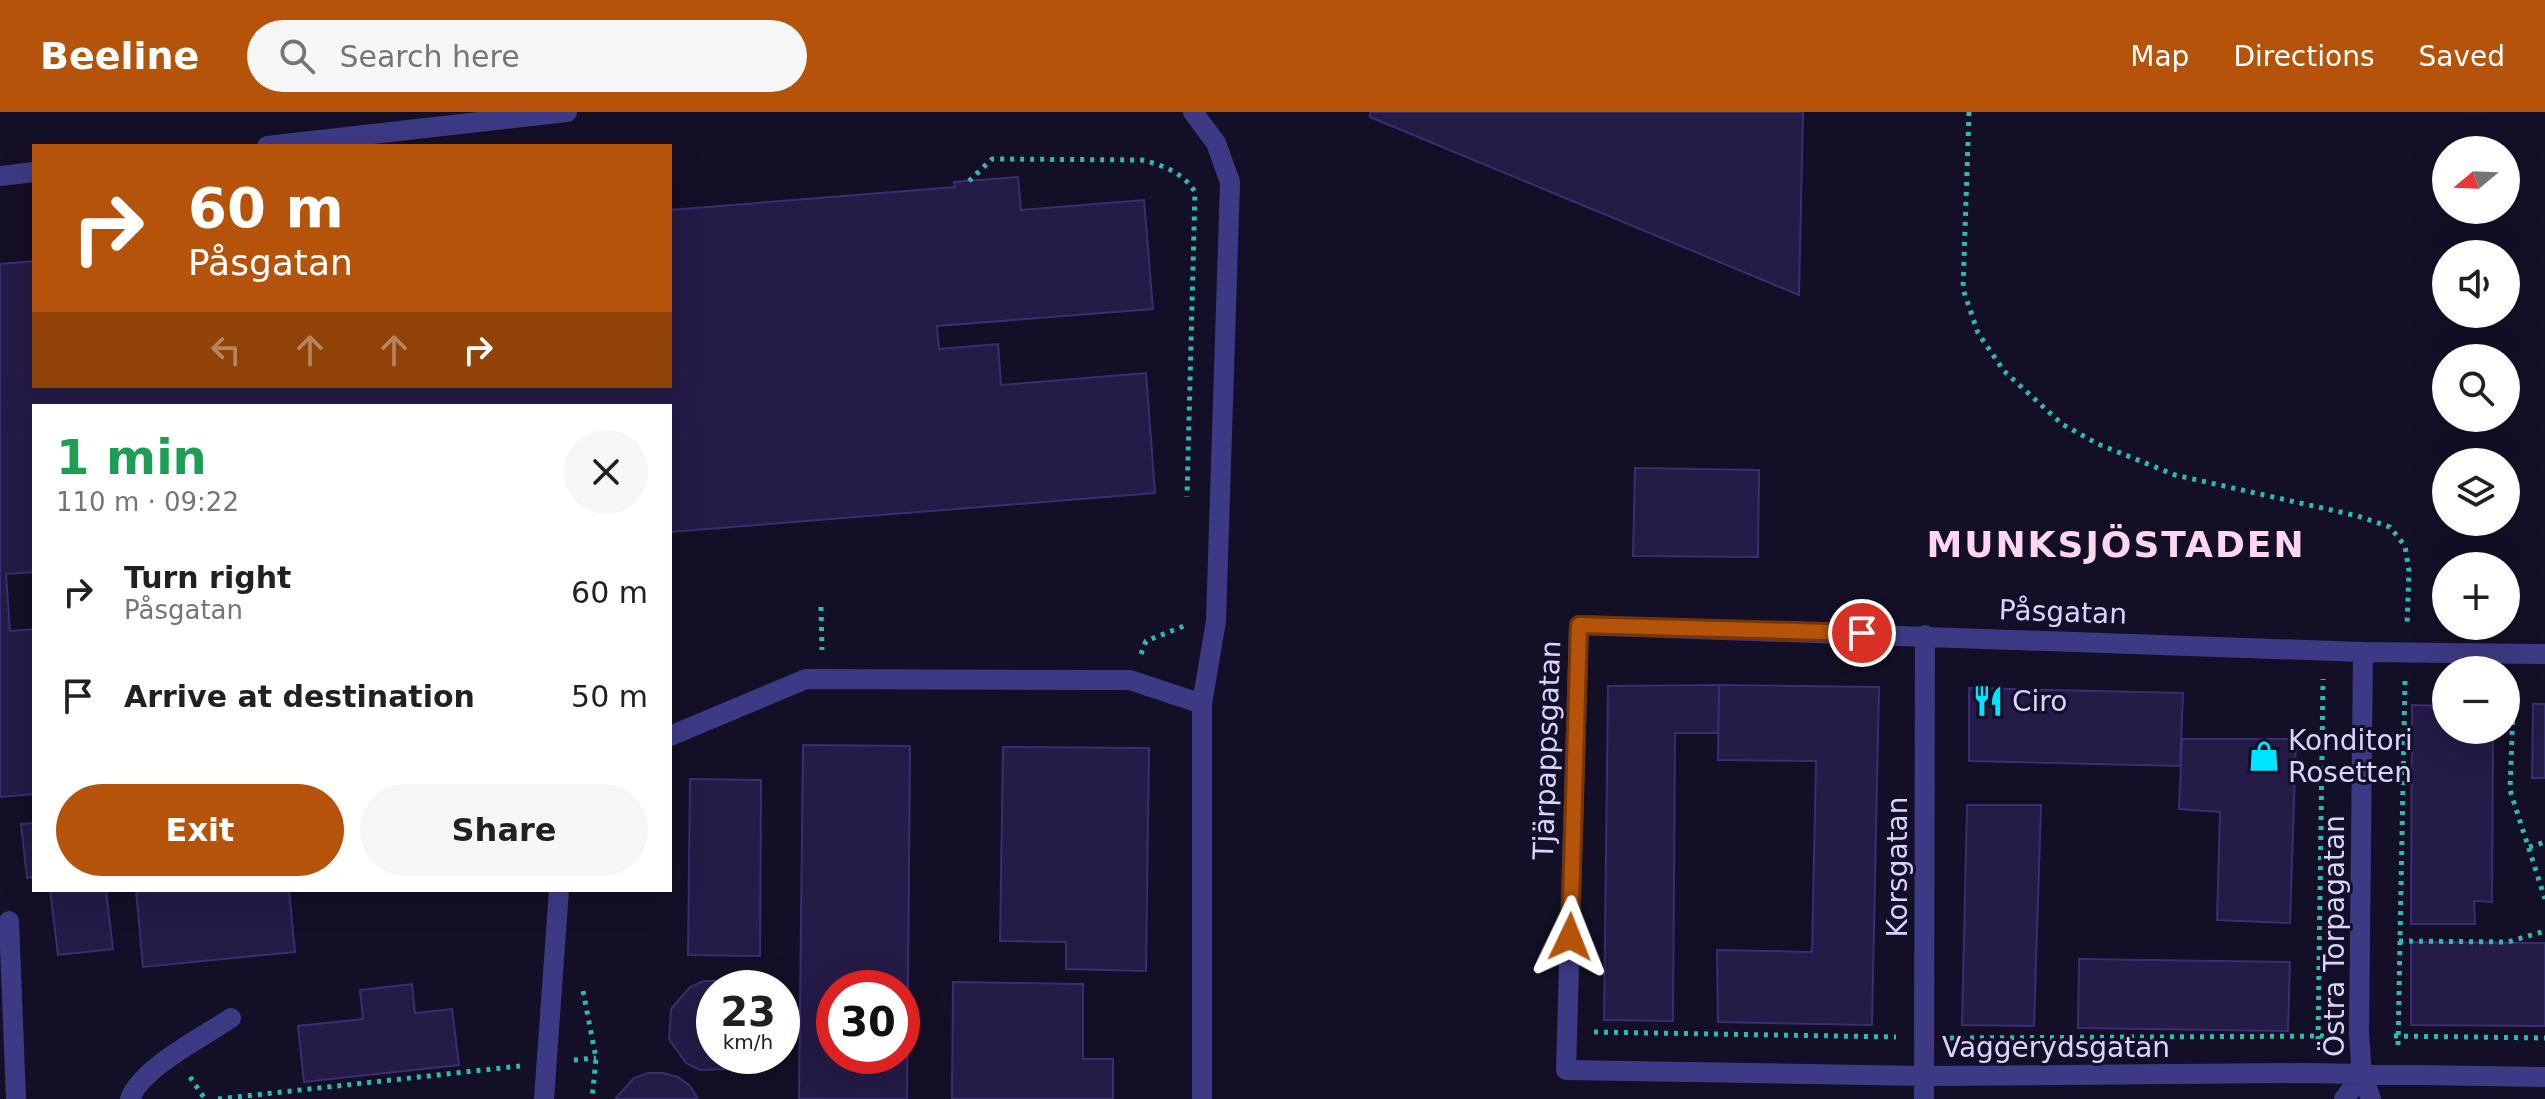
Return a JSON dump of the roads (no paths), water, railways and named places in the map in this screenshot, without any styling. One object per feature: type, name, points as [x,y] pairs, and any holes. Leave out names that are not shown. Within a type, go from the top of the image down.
[{"type":"street","points":[[285,144],[567,112]]},
{"type":"street","points":[[1193,112],[1216,143],[1230,182],[1216,621],[1202,704],[1202,1099]]},
{"type":"street","points":[[0,176],[32,172]]},
{"type":"street","name":"Påsgatan","points":[[1579,625],[2363,652],[2545,654]]},
{"type":"street","name":"Tjärpappsgatan","points":[[1566,1070],[1579,625]]},
{"type":"street","name":"Korsgatan","points":[[1924,1099],[1925,635]]},
{"type":"street","name":"Östra Torpagatan","points":[[2363,652],[2359,1034],[2362,1075],[2371,1099]]},
{"type":"street","points":[[672,735],[806,679],[1130,680],[1202,704]]},
{"type":"street","points":[[544,1099],[559,892]]},
{"type":"street","points":[[9,921],[16,1099]]},
{"type":"street","points":[[130,1099],[134,1088],[155,1070],[231,1018]]},
{"type":"street","name":"Vaggerydsgatan","points":[[1566,1070],[1925,1076],[2403,1073],[2545,1077]]},
{"type":"street","name":"Östra Torpagatan","points":[[2344,1099],[2362,1075]]},
{"type":"place","name":"Ciro","points":[[1988,701]]},
{"type":"place","name":"Konditori Rosetten","points":[[2264,756]]},
{"type":"district","name":"MUNKSJÖSTADEN","points":[[2116,544]]}]
